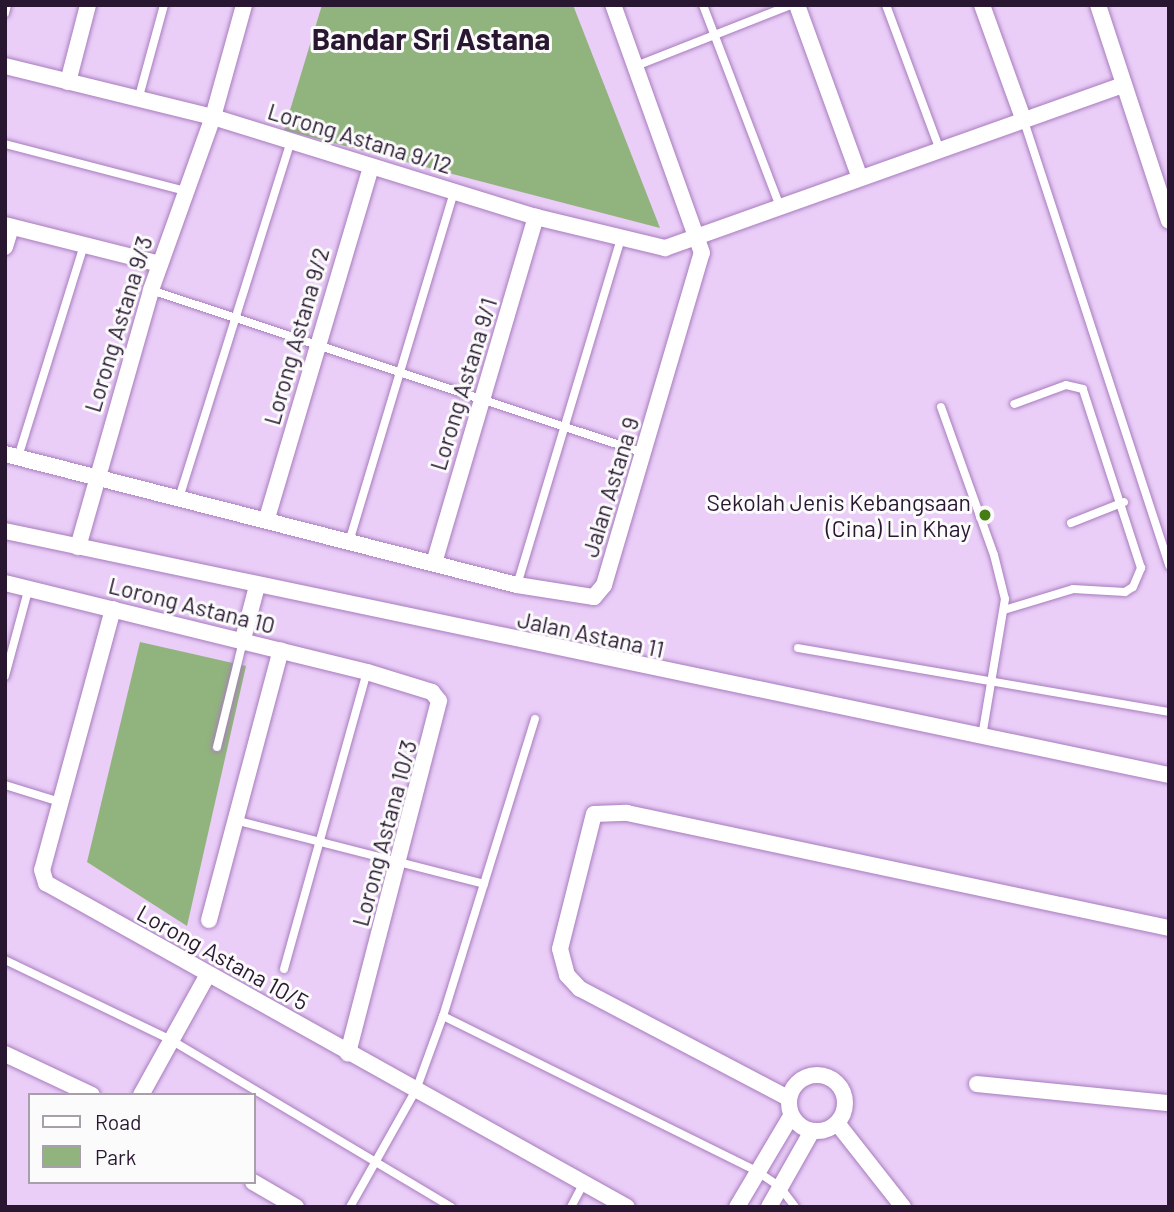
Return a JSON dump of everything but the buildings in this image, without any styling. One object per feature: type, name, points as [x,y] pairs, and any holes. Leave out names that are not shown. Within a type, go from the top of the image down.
[{"type":"street","points":[[68,82],[88,5]]},
{"type":"street","name":"Lorong Astana 9/3","points":[[78,547],[151,290],[212,117],[244,5]]},
{"type":"street","points":[[613,5],[699,237],[1023,118],[1124,85]]},
{"type":"street","points":[[797,5],[860,178]]},
{"type":"street","points":[[982,5],[1023,118]]},
{"type":"street","points":[[1098,5],[1169,221]]},
{"type":"street","name":"Lorong Astana 9/12","points":[[5,66],[212,117],[620,241],[665,248],[699,237]]},
{"type":"street","name":"Lorong Astana 9/2","points":[[267,519],[371,167]]},
{"type":"street","name":"Lorong Astana 9/1","points":[[434,563],[536,217]]},
{"type":"street","points":[[5,247],[8,226],[160,264]]},
{"type":"street","name":"Jalan Astana 9","points":[[11,455],[97,473],[517,585],[594,597],[604,585],[700,266],[699,237]]},
{"type":"street","name":"Jalan Astana 11","points":[[5,531],[981,740],[1169,775]]},
{"type":"street","name":"Lorong Astana 10","points":[[5,583],[243,639],[367,672]]},
{"type":"street","points":[[243,639],[257,586]]},
{"type":"street","name":"Lorong Astana 10/5","points":[[113,609],[43,870],[46,883],[627,1207]]},
{"type":"street","points":[[209,920],[239,821],[281,650]]},
{"type":"street","name":"Lorong Astana 10/3","points":[[348,1053],[399,866],[439,701],[432,692],[367,672]]},
{"type":"street","points":[[789,1098],[580,989],[567,975],[560,949],[594,814],[627,813],[1169,928]]},
{"type":"street","points":[[142,1093],[208,974]]},
{"type":"street","points":[[5,1054],[88,1093]]},
{"type":"street","points":[[737,1207],[791,1116],[789,1098],[804,1078],[830,1078],[845,1099],[837,1124]]},
{"type":"street","points":[[977,1084],[1169,1103]]},
{"type":"street","points":[[791,1116],[812,1131]]},
{"type":"street","points":[[769,1207],[812,1131],[837,1124]]},
{"type":"street","points":[[837,1124],[903,1207]]},
{"type":"street","points":[[256,1184],[296,1207]]},
{"type":"lane","points":[[5,13],[8,5]]},
{"type":"lane","points":[[138,100],[164,5]]},
{"type":"lane","points":[[703,5],[780,207]]},
{"type":"lane","points":[[636,66],[791,5]]},
{"type":"lane","points":[[886,5],[940,150]]},
{"type":"lane","points":[[1023,118],[1169,566]]},
{"type":"lane","points":[[180,495],[233,316],[291,140]]},
{"type":"lane","points":[[5,144],[185,191]]},
{"type":"lane","points":[[349,542],[454,191]]},
{"type":"lane","points":[[517,585],[566,429],[620,241]]},
{"type":"lane","points":[[11,455],[83,245]]},
{"type":"lane","points":[[151,290],[402,370],[566,429],[644,453]]},
{"type":"lane","points":[[1004,610],[1073,589],[1133,587],[1141,568],[1124,502],[1083,389],[1066,385],[1014,404]]},
{"type":"lane","points":[[941,407],[994,555],[1004,610],[981,740]]},
{"type":"lane","points":[[1071,523],[1124,502]]},
{"type":"lane","points":[[5,676],[29,587]]},
{"type":"lane","points":[[217,747],[243,639]]},
{"type":"lane","points":[[798,648],[992,678],[1169,712]]},
{"type":"lane","points":[[284,969],[367,672]]},
{"type":"lane","points":[[350,1207],[416,1090],[443,1016],[535,719]]},
{"type":"lane","points":[[5,785],[60,802]]},
{"type":"lane","points":[[239,821],[399,866],[484,884]]},
{"type":"lane","points":[[5,960],[171,1040],[451,1207]]},
{"type":"lane","points":[[443,1016],[758,1172],[780,1187],[795,1207]]},
{"type":"lane","points":[[571,1207],[583,1182]]},
{"type":"green space","points":[[322,5],[573,5],[660,228],[284,130]]},
{"type":"green space","points":[[140,642],[246,666],[187,926],[87,862]]},
{"type":"place","name":"Sekolah Jenis Kebangsaan (Cina) Lin Khay","points":[[985,515]]},
{"type":"district","name":"Bandar Sri Astana","points":[[431,38]]}]
